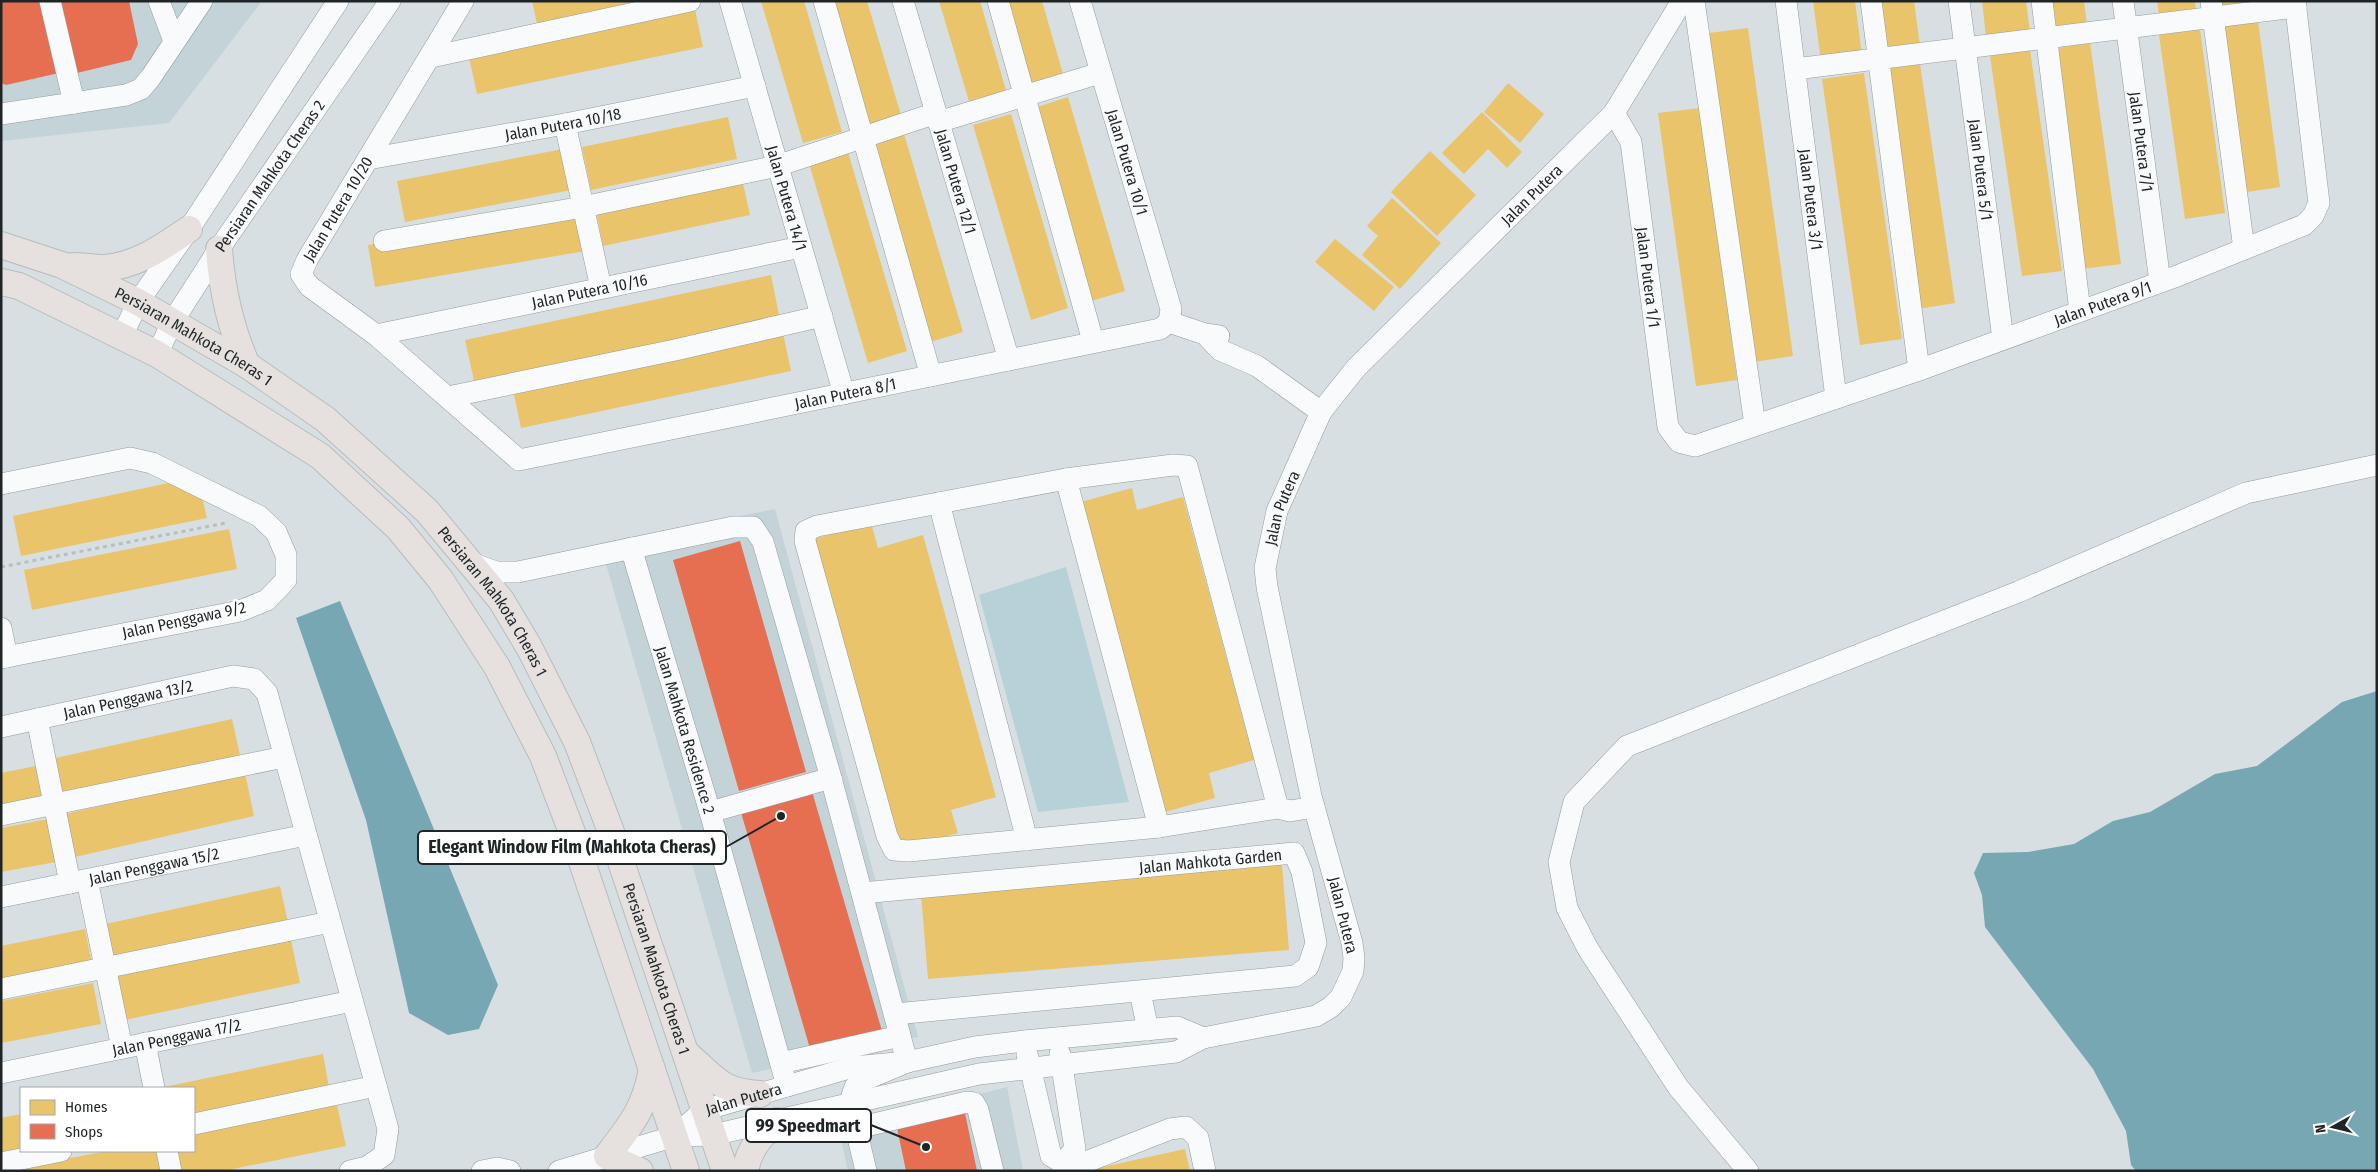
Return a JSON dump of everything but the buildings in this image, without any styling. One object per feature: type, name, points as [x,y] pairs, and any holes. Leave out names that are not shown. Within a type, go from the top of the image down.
[{"type":"main road","points":[[62,265],[105,268],[129,263],[152,253],[190,229]]},
{"type":"main road","name":"Persiaran Mahkota Cheras 1","points":[[1,244],[62,265],[138,302],[247,365],[325,419],[427,511],[501,600],[529,647],[578,742],[610,829],[725,1171]]},
{"type":"main road","points":[[219,249],[226,309],[234,336],[247,365]]},
{"type":"main road","name":"Persiaran Mahkota Cheras 1","points":[[1,282],[19,286],[157,354],[320,456],[398,528],[440,579],[497,667],[543,756],[573,835],[686,1171]]},
{"type":"main road","points":[[685,1052],[726,1088],[739,1093],[760,1094]]},
{"type":"main road","points":[[592,1164],[632,1125],[647,1094],[652,1069]]},
{"type":"main road","points":[[745,1171],[748,1157],[756,1141],[778,1121]]},
{"type":"main road","points":[[592,1164],[640,1171]]},
{"type":"street","points":[[50,1],[74,103]]},
{"type":"street","points":[[159,1],[174,41]]},
{"type":"street","points":[[1,114],[126,95],[141,88],[152,77],[202,1]]},
{"type":"street","points":[[122,336],[138,302],[190,229],[338,1]]},
{"type":"street","name":"Persiaran Mahkota Cheras 2","points":[[157,354],[173,321],[219,249],[390,1]]},
{"type":"street","name":"Jalan Putera 10/20","points":[[463,1],[307,260],[301,274],[309,286],[376,335],[519,460]]},
{"type":"street","points":[[431,57],[690,1]]},
{"type":"street","name":"Jalan Putera 14/1","points":[[730,1],[844,394]]},
{"type":"street","points":[[824,1],[861,137],[931,376]]},
{"type":"street","name":"Jalan Putera 12/1","points":[[904,1],[1009,360]]},
{"type":"street","points":[[998,1],[1093,341]]},
{"type":"street","name":"Jalan Putera 10/1","points":[[1080,1],[1171,309],[1169,322]]},
{"type":"street","name":"Jalan Putera","points":[[675,1136],[713,1135],[979,1074],[1176,1052],[1203,1038],[1316,1016],[1331,1007],[1341,997],[1353,972],[1352,943],[1312,802],[1267,587],[1265,568],[1277,511],[1321,412],[1356,368],[1614,113],[1682,1]]},
{"type":"street","points":[[1694,1],[1755,425]]},
{"type":"street","name":"Jalan Putera 3/1","points":[[1786,1],[1836,398]]},
{"type":"street","points":[[1871,1],[1919,370]]},
{"type":"street","name":"Jalan Putera 5/1","points":[[1958,1],[2003,339]]},
{"type":"street","points":[[2042,1],[2080,311]]},
{"type":"street","name":"Jalan Putera 7/1","points":[[2123,1],[2160,282]]},
{"type":"street","points":[[1795,69],[2126,28],[2212,9],[2296,4]]},
{"type":"street","name":"Jalan Putera 9/1","points":[[1679,442],[1695,446],[1919,370],[2160,282],[2304,226],[2313,216],[2319,202],[2296,4]]},
{"type":"street","points":[[2212,9],[2244,249]]},
{"type":"street","points":[[384,241],[583,207],[777,166],[861,137],[1025,96],[1100,73]]},
{"type":"street","name":"Jalan Putera 10/18","points":[[368,159],[565,124],[755,86]]},
{"type":"street","name":"Jalan Putera 1/1","points":[[1614,113],[1632,142],[1668,427],[1679,442]]},
{"type":"street","points":[[565,124],[601,288]]},
{"type":"street","name":"Jalan Putera 10/16","points":[[376,335],[802,247]]},
{"type":"street","points":[[448,397],[675,350],[822,316]]},
{"type":"street","points":[[1169,322],[1205,334],[1220,350],[1257,366],[1321,412]]},
{"type":"street","name":"Jalan Putera 8/1","points":[[519,460],[1009,360],[1093,341],[1160,329],[1169,322]]},
{"type":"street","name":"Jalan Penggawa 9/2","points":[[1,484],[130,458],[152,463],[259,516],[276,532],[286,555],[286,580],[267,600],[240,611],[4,657]]},
{"type":"street","points":[[1278,808],[1187,466],[1174,465],[1066,479],[817,526],[806,530],[806,541],[887,836],[894,850],[909,851],[1159,827],[1278,808],[1289,801],[1312,802]]},
{"type":"street","points":[[1748,1171],[1678,1087],[1588,949],[1567,908],[1559,862],[1574,802],[1627,746],[2018,592],[2246,493],[2377,465]]},
{"type":"street","points":[[1066,479],[1159,827]]},
{"type":"street","points":[[938,503],[1027,840]]},
{"type":"street","points":[[471,563],[496,572],[518,572],[734,526],[753,527],[763,542],[831,778],[908,1062],[864,1080],[855,1086],[849,1104],[866,1171]]},
{"type":"street","name":"Jalan Mahkota Residence 2","points":[[631,548],[710,812],[787,1086]]},
{"type":"street","points":[[1,628],[4,657]]},
{"type":"street","name":"Jalan Penggawa 13/2","points":[[1,726],[232,676],[254,679],[267,693],[284,757]]},
{"type":"street","points":[[37,719],[54,804],[105,968],[122,1048]]},
{"type":"street","points":[[1,815],[284,757],[388,1129],[384,1155],[367,1167],[350,1171]]},
{"type":"street","points":[[710,812],[831,778]]},
{"type":"street","name":"Jalan Penggawa 15/2","points":[[1,897],[306,835]]},
{"type":"street","name":"Jalan Mahkota Garden","points":[[862,893],[1294,853],[1302,872],[1316,943],[1308,967],[1295,976],[895,1014]]},
{"type":"street","points":[[1,989],[330,922]]},
{"type":"street","points":[[1140,992],[1148,1030]]},
{"type":"street","name":"Jalan Penggawa 17/2","points":[[1,1073],[352,1001]]},
{"type":"street","name":"Jalan Putera","points":[[675,1136],[704,1110],[853,1067],[908,1062],[975,1047],[1177,1027],[1203,1038]]},
{"type":"street","points":[[781,1063],[900,1036]]},
{"type":"street","points":[[1058,1038],[1076,1149],[1064,1167]]},
{"type":"street","points":[[1024,1041],[1051,1156],[1064,1167]]},
{"type":"street","points":[[145,1044],[154,1087]]},
{"type":"street","points":[[195,1124],[376,1086]]},
{"type":"street","points":[[856,1128],[967,1102],[974,1103],[978,1110],[993,1171]]},
{"type":"street","points":[[1064,1167],[1170,1129],[1186,1127],[1198,1138],[1205,1171]]},
{"type":"street","points":[[559,1171],[592,1164],[675,1136]]},
{"type":"street","points":[[1,1163],[56,1152]]},
{"type":"street","points":[[167,1152],[171,1171]]},
{"type":"street","points":[[482,1171],[497,1168],[510,1171]]},
{"type":"path","points":[[1,567],[259,516]]},
{"type":"shaded area","points":[[1,1],[262,1],[169,123],[1,141]]},
{"type":"shaded area","points":[[775,509],[918,1037],[752,1073],[600,543]]},
{"type":"shaded area","points":[[1066,567],[1129,802],[1038,812],[979,595]]},
{"type":"shaded area","points":[[1007,1087],[1023,1171],[848,1171],[839,1130]]},
{"type":"water","points":[[340,601],[498,985],[479,1029],[448,1035],[409,1013],[366,820],[296,618]]},
{"type":"water","points":[[2377,691],[2377,1171],[2136,1171],[2131,1165],[2126,1131],[2093,1069],[1985,927],[1982,895],[1974,873],[1983,853],[2028,852],[2074,844],[2113,821],[2150,812],[2215,774],[2257,766],[2342,702]]},
{"type":"place","name":"Elegant Window Film (Mahkota Cheras)","points":[[781,816]]},
{"type":"place","name":"99 Speedmart","points":[[926,1147]]}]
